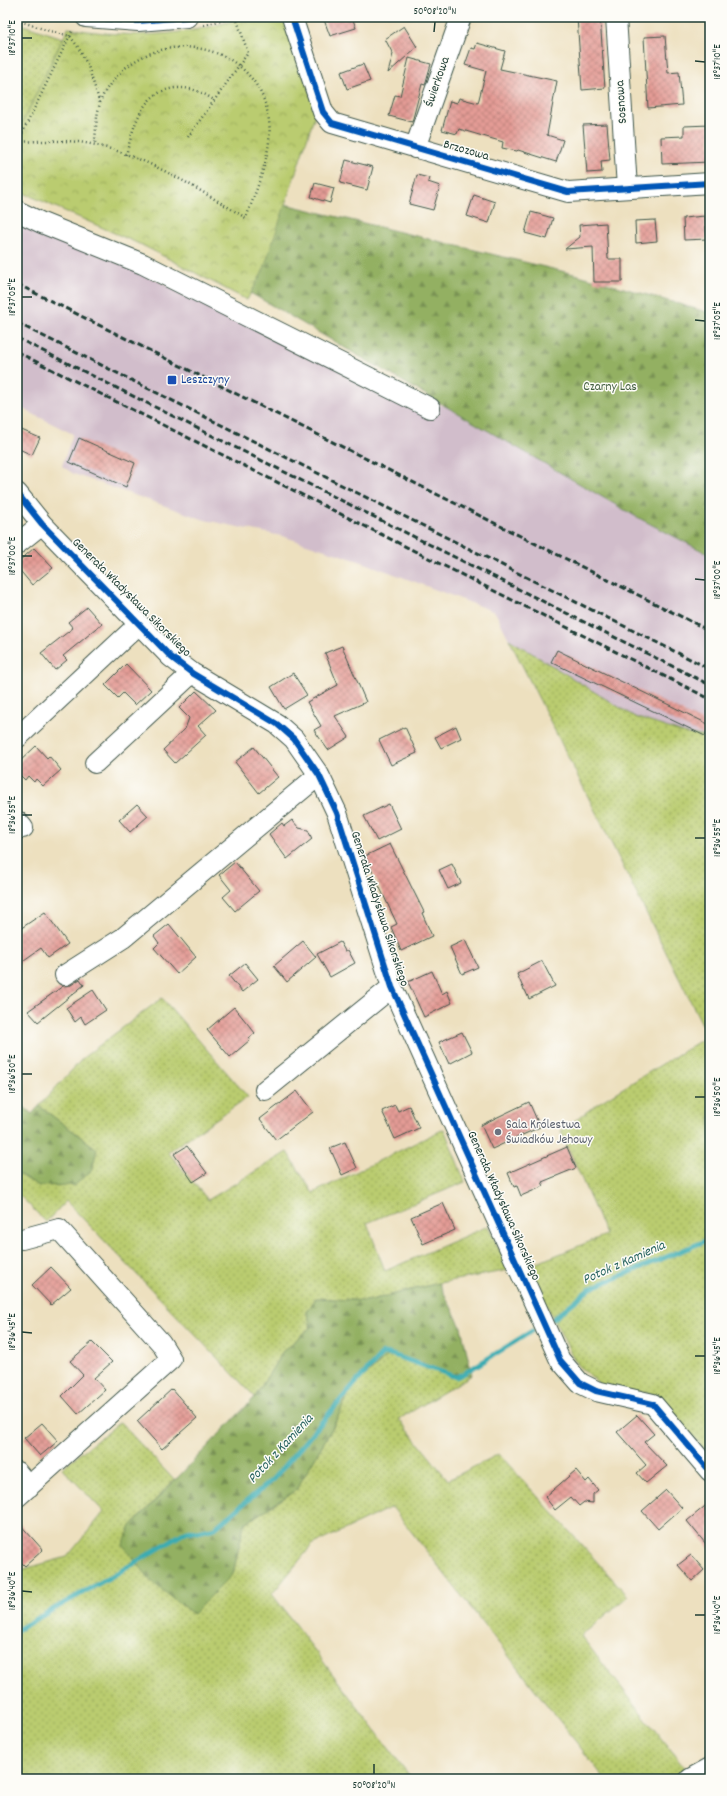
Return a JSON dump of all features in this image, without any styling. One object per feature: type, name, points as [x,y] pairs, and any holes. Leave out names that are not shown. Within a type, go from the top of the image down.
[{"type":"street","points":[[86,17],[138,19],[187,17]]},
{"type":"street","name":"Brzozowa","points":[[292,17],[323,112],[332,123],[568,192],[710,183]]},
{"type":"street","name":"Świerkowa","points":[[415,148],[461,17]]},
{"type":"street","name":"Sosnowa","points":[[616,17],[627,188]]},
{"type":"street","points":[[17,211],[42,223],[143,264],[430,408]]},
{"type":"street","name":"Generała Władysława Sikorskiego","points":[[17,493],[42,524],[138,625],[171,657],[192,673],[277,724],[294,740],[319,775],[337,813],[392,986],[560,1360],[580,1384],[596,1392],[653,1404],[710,1471]]},
{"type":"street","points":[[17,544],[42,524]]},
{"type":"street","points":[[17,738],[138,625]]},
{"type":"street","points":[[95,763],[192,673]]},
{"type":"street","points":[[65,975],[123,938],[319,775]]},
{"type":"street","points":[[265,1090],[392,986]]},
{"type":"street","points":[[21,1486],[171,1359],[162,1344],[59,1229],[22,1239]]},
{"type":"street","points":[[690,1779],[710,1768]]},
{"type":"path","points":[[188,137],[248,53],[236,17]]},
{"type":"path","points":[[17,20],[70,36],[78,47],[88,66],[100,104]]},
{"type":"path","points":[[70,36],[17,141],[65,142],[95,145],[126,155],[185,183],[246,218],[260,178],[269,141],[269,122],[266,105],[256,85],[248,74],[239,65],[215,51],[178,48],[158,50],[138,59],[120,72],[107,87],[100,104],[95,145]]},
{"type":"path","points":[[126,155],[142,110],[155,94],[171,89],[188,89],[203,93],[214,100]]},
{"type":"shaded area","points":[[17,216],[251,323],[351,375],[447,407],[558,471],[710,554],[710,737],[687,734],[635,717],[509,639],[495,612],[365,563],[282,536],[205,520],[74,474],[62,466],[73,434],[17,406]]},
{"type":"green space","points":[[245,17],[285,17],[316,112],[263,271],[247,300],[146,247],[17,190],[17,134],[68,28],[114,34],[157,34],[200,29]]},
{"type":"green space","points":[[17,23],[63,38],[19,130],[17,121]]},
{"type":"green space","name":"Czarny Las","points":[[272,201],[582,276],[710,313],[710,555],[635,516],[209,269]]},
{"type":"green space","points":[[509,639],[635,717],[687,734],[710,737],[710,1456],[659,1395],[603,1387],[577,1365],[527,1267],[606,1235],[561,1131],[597,1104],[708,1036]]},
{"type":"green space","points":[[162,998],[248,1097],[168,1152],[208,1200],[287,1152],[313,1193],[444,1129],[465,1182],[367,1223],[385,1271],[488,1226],[509,1270],[439,1283],[367,1301],[316,1298],[307,1312],[311,1327],[283,1351],[255,1397],[66,1201],[46,1222],[17,1193],[17,1173],[39,1186],[97,1149],[39,1106],[84,1057]]},
{"type":"green space","points":[[17,1101],[32,1114],[39,1106],[97,1149],[92,1170],[75,1185],[39,1186],[17,1173]]},
{"type":"green space","points":[[439,1283],[461,1327],[472,1375],[444,1373],[390,1354],[352,1387],[334,1425],[296,1490],[244,1524],[233,1574],[193,1614],[152,1582],[123,1545],[131,1526],[255,1397],[283,1351],[311,1327],[307,1312],[316,1298],[367,1301]]},
{"type":"green space","points":[[390,1354],[444,1373],[472,1375],[399,1419],[448,1480],[499,1454],[628,1596],[581,1636],[686,1770],[671,1779],[605,1779],[392,1507],[312,1545],[272,1594],[412,1779],[17,1779],[17,1571],[67,1557],[104,1512],[62,1468],[120,1422],[174,1480],[131,1526],[233,1574],[244,1524],[296,1490],[334,1425],[352,1387]]},
{"type":"building","points":[[323,17],[352,17],[356,28],[330,36]]},
{"type":"building","points":[[577,17],[600,17],[605,88],[582,90]]},
{"type":"building","points":[[404,26],[417,47],[388,73],[393,54],[385,39]]},
{"type":"building","points":[[665,36],[668,73],[679,72],[682,105],[648,108],[644,37]]},
{"type":"building","points":[[477,43],[505,51],[500,69],[557,81],[547,135],[563,140],[556,162],[518,150],[502,148],[503,142],[459,129],[457,134],[442,130],[450,101],[457,103],[459,98],[478,103],[486,71],[465,65],[471,48],[475,49]]},
{"type":"building","points":[[409,58],[431,64],[425,85],[422,84],[412,122],[389,116],[395,95],[400,96]]},
{"type":"building","points":[[363,64],[370,81],[347,89],[341,72]]},
{"type":"building","points":[[607,124],[610,160],[601,161],[602,172],[587,173],[583,125]]},
{"type":"building","points":[[710,125],[710,162],[662,164],[661,137],[684,136],[684,126]]},
{"type":"building","points":[[346,160],[373,167],[367,190],[340,183]]},
{"type":"building","points":[[417,175],[429,178],[428,182],[440,186],[433,210],[409,204]]},
{"type":"building","points":[[315,183],[334,188],[330,203],[311,197]]},
{"type":"building","points":[[474,195],[495,202],[489,223],[467,216]]},
{"type":"building","points":[[531,212],[553,218],[547,239],[525,233]]},
{"type":"building","points":[[705,216],[707,239],[684,240],[683,218]]},
{"type":"building","points":[[655,220],[657,241],[636,243],[635,221]]},
{"type":"building","points":[[606,223],[608,259],[622,259],[622,282],[594,282],[593,247],[565,249],[580,237],[579,225]]},
{"type":"building","points":[[17,428],[40,438],[32,455],[17,448]]},
{"type":"building","points":[[79,438],[135,463],[126,487],[69,462]]},
{"type":"building","points":[[34,548],[53,568],[32,585],[17,567],[17,563]]},
{"type":"building","points":[[87,607],[102,624],[63,656],[67,660],[55,670],[41,653],[73,628],[68,622]]},
{"type":"building","points":[[342,646],[366,702],[335,716],[349,737],[328,750],[314,730],[321,726],[307,702],[338,685],[325,653]]},
{"type":"building","points":[[557,650],[710,725],[705,736],[551,662]]},
{"type":"building","points":[[126,664],[151,690],[135,705],[123,693],[118,698],[105,685]]},
{"type":"building","points":[[293,673],[307,695],[284,709],[271,687]]},
{"type":"building","points":[[196,691],[216,710],[198,726],[206,735],[175,763],[163,750],[185,729],[189,718],[179,708]]},
{"type":"building","points":[[456,726],[461,738],[441,748],[435,737]]},
{"type":"building","points":[[405,727],[417,753],[391,765],[379,740]]},
{"type":"building","points":[[36,746],[47,758],[49,756],[61,770],[43,786],[36,779],[34,782],[28,776],[25,780],[17,772],[17,764]]},
{"type":"building","points":[[254,747],[278,777],[259,793],[235,762]]},
{"type":"building","points":[[137,804],[148,816],[130,832],[119,820]]},
{"type":"building","points":[[389,804],[401,829],[377,841],[364,816]]},
{"type":"building","points":[[292,820],[299,828],[308,830],[312,839],[287,859],[269,834],[282,823],[284,826]]},
{"type":"building","points":[[390,844],[424,912],[422,913],[432,936],[401,951],[391,927],[397,924],[365,856]]},
{"type":"building","points":[[235,862],[259,891],[235,911],[223,897],[231,890],[219,875]]},
{"type":"building","points":[[452,864],[461,883],[448,889],[439,870]]},
{"type":"building","points":[[45,912],[68,944],[48,958],[41,948],[17,965],[17,931]]},
{"type":"building","points":[[169,924],[196,957],[177,974],[154,948],[159,943],[154,936]]},
{"type":"building","points":[[465,940],[478,967],[462,974],[450,947]]},
{"type":"building","points":[[303,941],[316,957],[287,982],[274,966]]},
{"type":"building","points":[[340,942],[345,951],[348,950],[355,963],[330,977],[317,954]]},
{"type":"building","points":[[542,961],[555,986],[529,999],[517,974]]},
{"type":"building","points":[[245,963],[258,979],[242,992],[229,976]]},
{"type":"building","points":[[432,971],[442,994],[447,991],[452,1003],[424,1017],[408,982]]},
{"type":"building","points":[[80,979],[84,985],[38,1022],[28,1011],[63,986],[71,985]]},
{"type":"building","points":[[93,990],[106,1010],[85,1024],[81,1017],[75,1022],[66,1008]]},
{"type":"building","points":[[234,1007],[255,1033],[249,1038],[250,1040],[230,1057],[207,1030]]},
{"type":"building","points":[[462,1032],[472,1052],[449,1064],[439,1042]]},
{"type":"building","points":[[297,1091],[313,1112],[276,1140],[260,1119]]},
{"type":"building","points":[[529,1102],[540,1127],[492,1149],[481,1125]]},
{"type":"building","points":[[395,1105],[398,1111],[409,1106],[419,1128],[395,1139],[382,1111]]},
{"type":"building","points":[[345,1142],[357,1168],[342,1175],[330,1148]]},
{"type":"building","points":[[187,1146],[207,1173],[193,1182],[174,1154]]},
{"type":"building","points":[[567,1147],[576,1168],[542,1182],[544,1186],[521,1196],[517,1186],[514,1187],[508,1173]]},
{"type":"building","points":[[443,1203],[455,1230],[423,1244],[411,1217]]},
{"type":"building","points":[[51,1267],[71,1288],[51,1305],[32,1285]]},
{"type":"building","points":[[92,1342],[112,1362],[94,1378],[105,1390],[78,1414],[62,1396],[83,1375],[70,1361]]},
{"type":"building","points":[[172,1389],[197,1418],[162,1449],[137,1421]]},
{"type":"building","points":[[637,1415],[654,1434],[644,1442],[667,1466],[646,1483],[637,1473],[646,1465],[617,1432]]},
{"type":"building","points":[[42,1423],[58,1441],[40,1456],[24,1438]]},
{"type":"building","points":[[576,1470],[586,1482],[589,1479],[598,1490],[593,1494],[593,1503],[584,1502],[579,1506],[571,1497],[555,1510],[545,1497]]},
{"type":"building","points":[[666,1490],[682,1508],[658,1529],[642,1511]]},
{"type":"building","points":[[710,1502],[710,1549],[687,1521]]},
{"type":"building","points":[[17,1521],[43,1550],[25,1566],[17,1558]]},
{"type":"building","points":[[691,1555],[704,1570],[692,1581],[678,1565]]},
{"type":"waterway","name":"Potok z Kamienia","points":[[553,1319],[591,1288],[710,1239]]},
{"type":"waterway","name":"Potok z Kamienia","points":[[17,1630],[133,1564],[187,1531],[198,1532],[215,1528],[273,1479],[383,1353],[390,1354],[456,1377],[532,1331]]},
{"type":"railway","points":[[17,284],[710,631]]},
{"type":"railway","points":[[17,323],[710,669]]},
{"type":"railway","points":[[17,338],[710,685]]},
{"type":"railway","points":[[17,352],[710,699]]},
{"type":"cycle path","points":[[86,17],[138,21],[187,17]]},
{"type":"cycle path","points":[[292,17],[323,112],[332,123],[568,192],[710,183]]},
{"type":"cycle path","points":[[17,493],[42,524],[171,657],[192,673],[277,724],[294,739],[319,775],[337,813],[392,987],[560,1360],[580,1383],[596,1391],[653,1404],[710,1471]]},
{"type":"place","name":"Leszczyny","points":[[172,380]]},
{"type":"place","name":"Sala Królestwa Świadków Jehowy","points":[[498,1132]]}]
